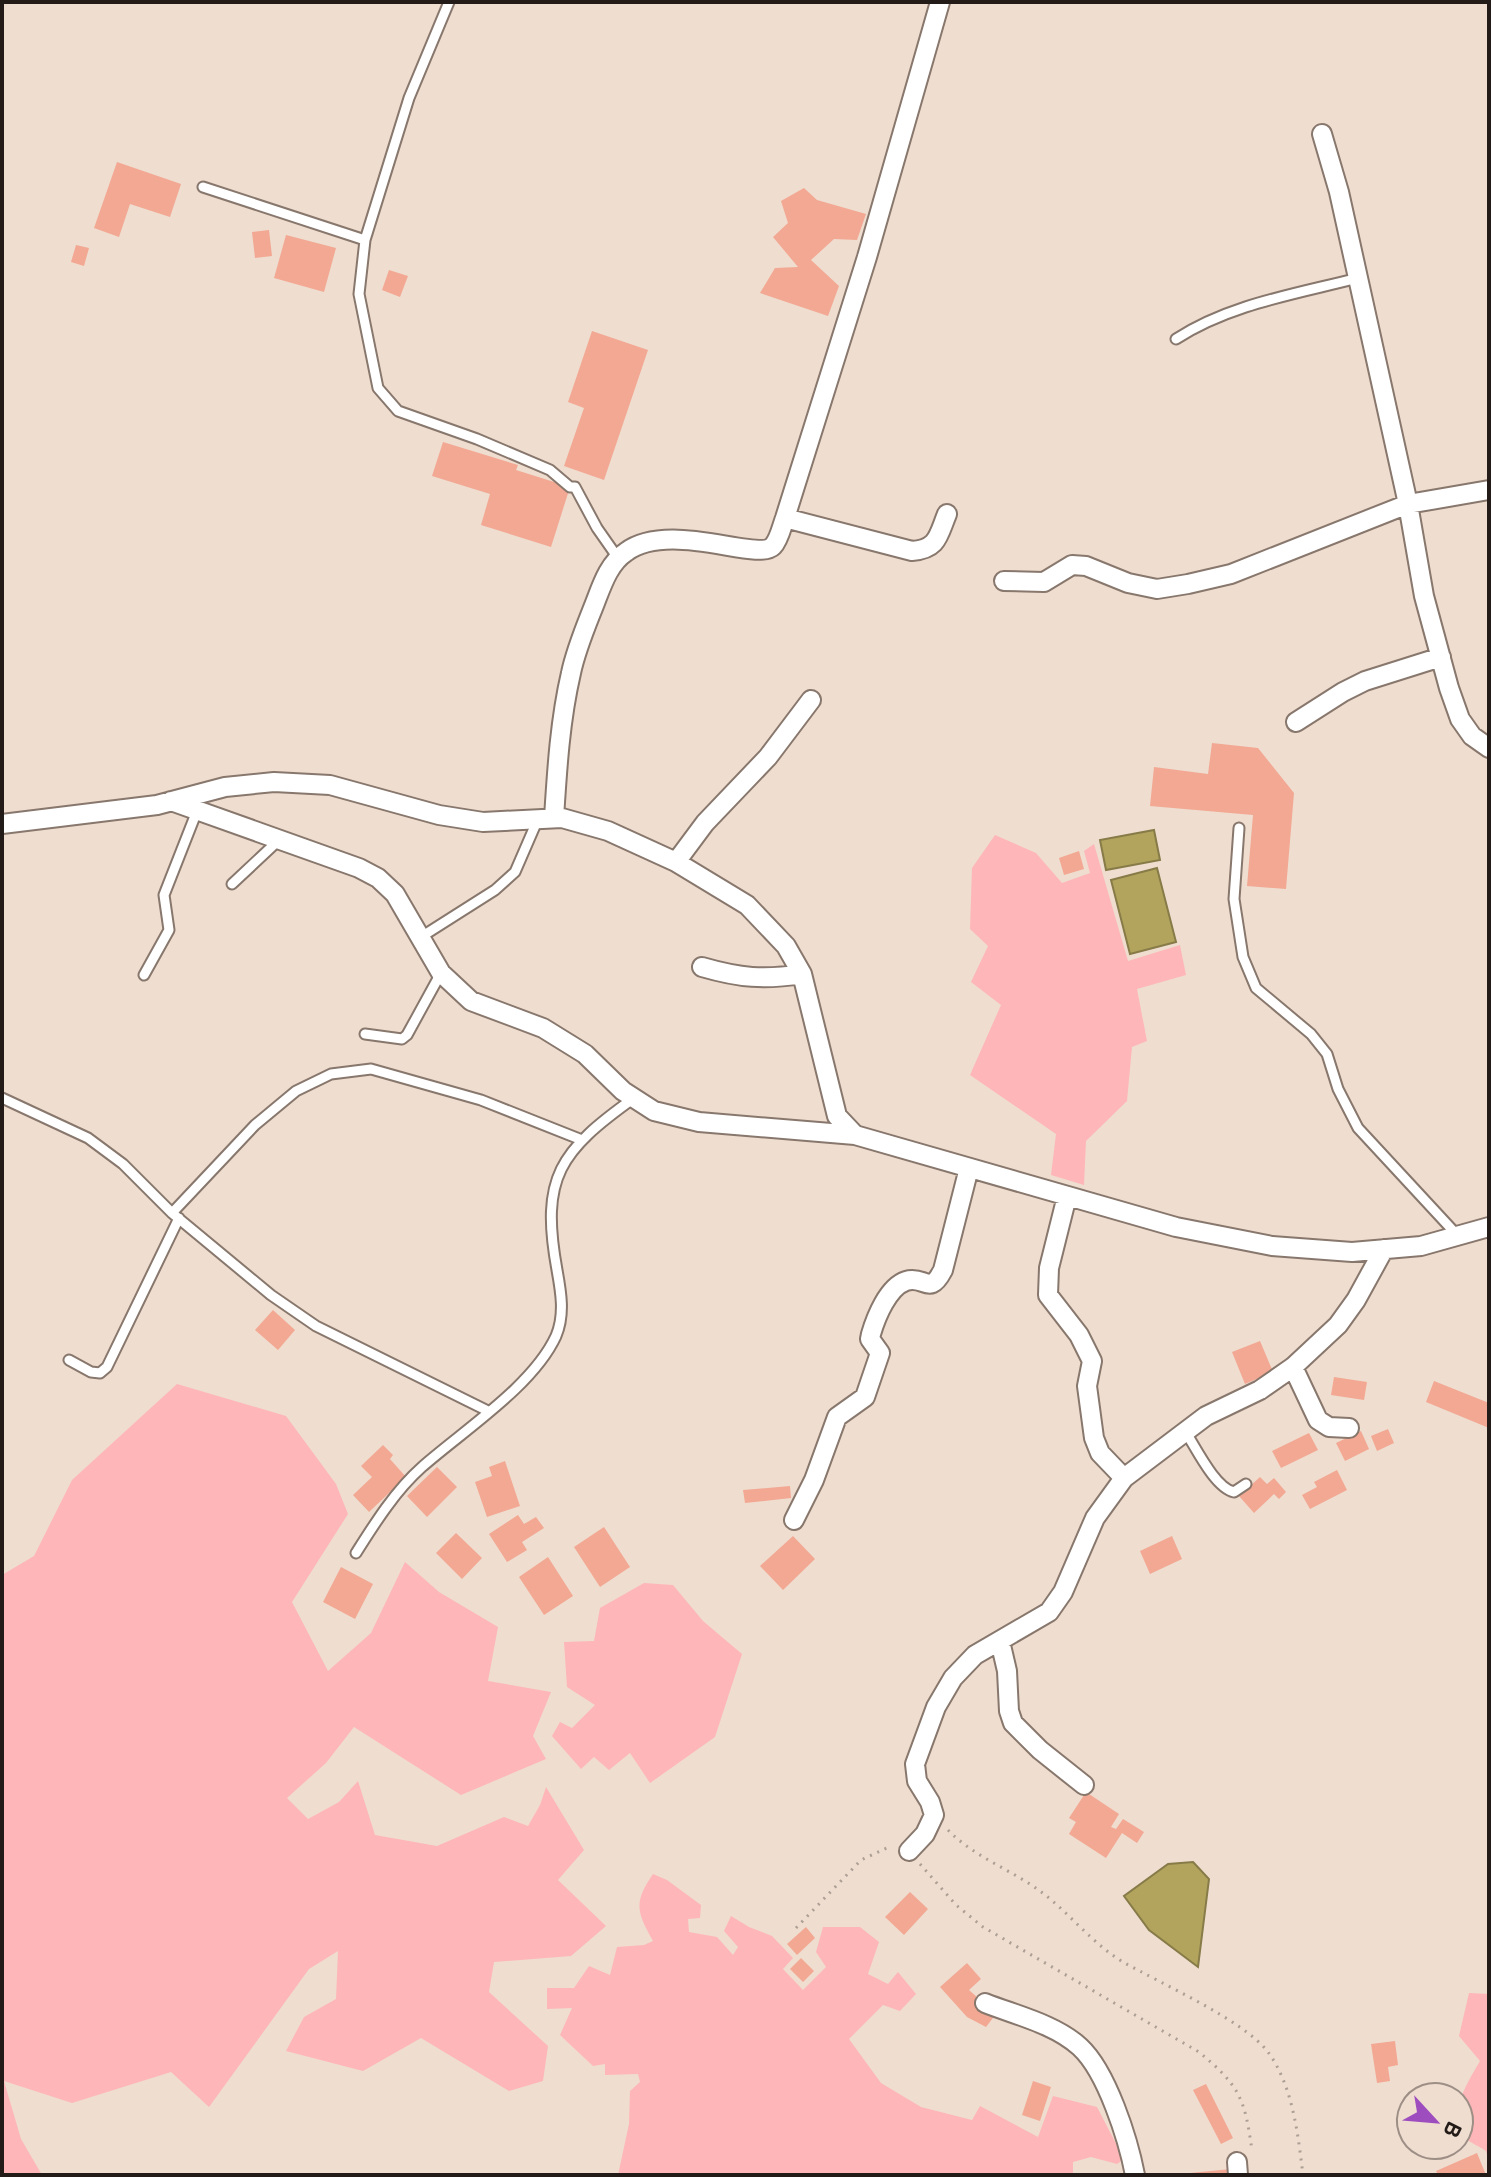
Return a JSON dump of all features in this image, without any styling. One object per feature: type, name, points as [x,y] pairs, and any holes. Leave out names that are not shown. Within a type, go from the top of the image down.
[{"type":"street","points":[[546,818],[571,672],[605,579],[618,558],[628,550],[656,539],[706,541],[764,551],[773,546],[785,518],[867,257],[940,2]]},
{"type":"street","points":[[1322,134],[1339,192],[1408,504],[1424,596],[1460,719],[1472,736],[1489,748]]},
{"type":"street","points":[[1004,581],[1044,582],[1072,565],[1086,566],[1128,583],[1157,589],[1188,584],[1231,574],[1408,504],[1489,490]]},
{"type":"street","points":[[785,518],[912,551],[925,550],[935,543],[947,514]]},
{"type":"street","points":[[1296,722],[1365,681],[1441,657]]},
{"type":"street","points":[[676,862],[705,823],[768,757],[811,700]]},
{"type":"street","points":[[2,824],[171,801],[225,787],[274,782],[330,785],[439,815],[483,822],[562,818],[608,831],[676,862],[747,905],[786,946],[802,974],[837,1116],[855,1135]]},
{"type":"street","points":[[171,801],[359,868],[378,878],[395,894],[441,973],[471,1001],[543,1028],[585,1054],[623,1091],[654,1111],[699,1122],[855,1135],[1176,1227],[1272,1246],[1352,1252],[1421,1246],[1489,1227]]},
{"type":"street","points":[[702,967],[758,979],[802,974]]},
{"type":"street","points":[[794,1520],[814,1480],[837,1417],[862,1401],[870,1388],[880,1353],[870,1339],[871,1334],[890,1294],[906,1282],[929,1285],[938,1280],[943,1270],[969,1168]]},
{"type":"street","points":[[1067,1196],[1049,1268],[1048,1295],[1079,1335],[1092,1361],[1087,1386],[1094,1438],[1100,1453],[1124,1478]]},
{"type":"street","points":[[909,1851],[925,1834],[934,1815],[917,1781],[915,1764],[936,1707],[953,1678],[975,1655],[1049,1612],[1063,1592],[1095,1518],[1124,1478],[1206,1416],[1260,1390],[1293,1367],[1338,1325],[1356,1300],[1384,1249]]},
{"type":"street","points":[[1293,1367],[1318,1420],[1329,1427],[1349,1428]]},
{"type":"street","points":[[1000,1641],[1013,1723],[1040,1750],[1084,1785]]},
{"type":"street","points":[[985,2003],[1048,2028],[1081,2048],[1115,2107],[1128,2141],[1135,2175]]},
{"type":"lane","points":[[449,2],[409,98],[365,240],[359,294],[378,388],[398,411],[477,439],[550,470],[570,487],[575,487],[597,528],[618,558]]},
{"type":"lane","points":[[203,187],[365,240]]},
{"type":"lane","points":[[1176,339],[1201,323],[1244,307],[1358,278]]},
{"type":"lane","points":[[144,975],[169,930],[164,895],[197,811]]},
{"type":"lane","points":[[421,937],[495,890],[515,872],[546,818]]},
{"type":"lane","points":[[1239,828],[1234,899],[1243,957],[1256,988],[1311,1034],[1327,1054],[1338,1089],[1358,1128],[1458,1236]]},
{"type":"lane","points":[[232,884],[279,840]]},
{"type":"lane","points":[[365,1034],[402,1039],[407,1035],[441,973]]},
{"type":"lane","points":[[69,1360],[91,1372],[100,1373],[107,1367],[176,1212],[255,1125],[296,1091],[331,1074],[371,1069],[481,1100],[582,1140]]},
{"type":"lane","points":[[2,1098],[88,1138],[123,1164],[271,1295],[316,1326],[492,1408]]},
{"type":"lane","points":[[356,1553],[379,1516],[420,1469],[541,1362],[557,1333],[563,1299],[550,1232],[551,1194],[570,1153],[595,1126],[634,1098]]},
{"type":"lane","points":[[1185,1431],[1226,1489],[1234,1492],[1246,1484]]},
{"type":"path","points":[[934,1815],[963,1846],[1044,1894],[1119,1959],[1238,2027],[1268,2051],[1284,2082],[1297,2133],[1303,2175]]},
{"type":"path","points":[[796,1928],[861,1860],[891,1845],[909,1851],[956,1905],[983,1927],[1199,2052],[1226,2075],[1240,2094],[1248,2121],[1243,2166]]},
{"type":"shaded area","points":[[1154,830],[1160,860],[1106,870],[1100,840]]},
{"type":"shaded area","points":[[995,835],[1036,853],[1062,883],[1090,873],[1084,851],[1094,844],[1128,961],[1180,945],[1186,975],[1137,989],[1147,1041],[1132,1047],[1127,1101],[1086,1141],[1084,1185],[1051,1175],[1056,1134],[970,1075],[1001,1005],[971,982],[988,946],[970,929],[972,868]]},
{"type":"shaded area","points":[[1157,868],[1176,942],[1130,954],[1111,880]]},
{"type":"shaded area","points":[[177,1384],[286,1416],[336,1484],[348,1514],[292,1602],[328,1671],[371,1633],[405,1562],[439,1592],[498,1627],[488,1681],[551,1692],[533,1736],[546,1759],[461,1795],[354,1727],[326,1763],[287,1798],[308,1819],[339,1802],[358,1781],[375,1835],[437,1846],[504,1817],[528,1826],[546,1787],[584,1850],[558,1880],[606,1926],[571,1956],[494,1962],[489,1992],[548,2046],[543,2081],[509,2091],[421,2038],[363,2071],[286,2051],[304,2017],[336,1999],[338,1951],[309,1969],[209,2107],[171,2072],[72,2103],[4,2081],[21,2139],[42,2175],[2,2175],[2,1575],[34,1556],[72,1480]]},
{"type":"shaded area","points":[[644,1583],[673,1585],[703,1621],[742,1654],[715,1737],[650,1783],[630,1753],[609,1770],[594,1757],[581,1769],[552,1736],[560,1722],[572,1728],[595,1705],[567,1687],[564,1642],[594,1641],[600,1608]]},
{"type":"shaded area","points":[[1193,1862],[1209,1879],[1198,1967],[1149,1930],[1124,1896],[1168,1864]]},
{"type":"shaded area","points":[[653,1874],[667,1880],[701,1905],[700,1918],[688,1919],[689,1932],[717,1937],[733,1955],[738,1947],[724,1931],[731,1916],[772,1936],[793,1958],[783,1969],[803,1990],[826,1967],[816,1952],[823,1927],[860,1927],[879,1942],[868,1974],[888,1984],[898,1972],[916,1994],[900,2011],[883,2005],[849,2039],[881,2083],[921,2107],[972,2120],[980,2106],[1038,2137],[1053,2096],[1097,2107],[1124,2159],[1117,2164],[1091,2157],[1073,2162],[1073,2175],[618,2175],[629,2124],[630,2091],[640,2082],[638,2074],[605,2075],[605,2064],[593,2066],[560,2035],[572,2008],[547,2009],[547,1988],[574,1988],[589,1966],[610,1975],[617,1947],[644,1945],[653,1941],[643,1922],[640,1900]]},
{"type":"shaded area","points":[[1469,1993],[1489,1994],[1489,2161],[1486,2151],[1475,2144],[1475,2081],[1469,2081],[1480,2061],[1459,2036]]},
{"type":"building","points":[[117,162],[181,184],[170,217],[130,204],[119,237],[94,228]]},
{"type":"building","points":[[804,188],[817,200],[866,214],[857,240],[834,239],[811,260],[839,286],[828,316],[760,293],[775,268],[798,267],[773,237],[788,223],[781,201]]},
{"type":"building","points":[[269,230],[272,256],[255,258],[252,232]]},
{"type":"building","points":[[286,235],[336,248],[324,292],[274,278]]},
{"type":"building","points":[[76,245],[89,248],[84,266],[71,262]]},
{"type":"building","points":[[389,270],[408,276],[400,297],[382,290]]},
{"type":"building","points":[[592,331],[648,350],[604,480],[564,466],[584,408],[568,402]]},
{"type":"building","points":[[443,442],[518,465],[516,470],[570,487],[551,547],[481,525],[490,494],[432,476]]},
{"type":"building","points":[[1212,743],[1258,748],[1294,793],[1286,889],[1247,886],[1253,815],[1150,806],[1154,767],[1208,774]]},
{"type":"building","points":[[1079,851],[1084,869],[1064,875],[1059,858]]},
{"type":"building","points":[[273,1310],[295,1330],[278,1350],[255,1330]]},
{"type":"building","points":[[1260,1341],[1273,1372],[1245,1384],[1232,1352]]},
{"type":"building","points":[[1334,1377],[1367,1382],[1364,1400],[1331,1395]]},
{"type":"building","points":[[1434,1381],[1489,1403],[1489,1428],[1426,1402]]},
{"type":"building","points":[[1388,1429],[1394,1443],[1377,1451],[1371,1436]]},
{"type":"building","points":[[1361,1431],[1369,1449],[1345,1461],[1336,1443]]},
{"type":"building","points":[[1309,1433],[1318,1450],[1281,1468],[1272,1451]]},
{"type":"building","points":[[383,1445],[393,1455],[390,1459],[406,1477],[369,1512],[353,1495],[372,1477],[361,1466]]},
{"type":"building","points":[[505,1461],[520,1506],[487,1517],[475,1482],[492,1476],[489,1467]]},
{"type":"building","points":[[437,1467],[457,1487],[427,1517],[407,1496]]},
{"type":"building","points":[[1337,1470],[1347,1490],[1310,1509],[1302,1495],[1317,1487],[1314,1482]]},
{"type":"building","points":[[1260,1477],[1267,1484],[1274,1478],[1286,1492],[1279,1499],[1274,1494],[1254,1513],[1239,1496]]},
{"type":"building","points":[[790,1486],[791,1498],[745,1503],[743,1490]]},
{"type":"building","points":[[518,1515],[524,1524],[536,1517],[544,1528],[522,1542],[527,1550],[507,1562],[489,1534]]},
{"type":"building","points":[[604,1527],[630,1567],[600,1587],[574,1547]]},
{"type":"building","points":[[456,1533],[482,1558],[462,1579],[436,1553]]},
{"type":"building","points":[[793,1536],[815,1559],[783,1590],[760,1566]]},
{"type":"building","points":[[1172,1536],[1182,1559],[1150,1574],[1140,1551]]},
{"type":"building","points":[[548,1557],[573,1596],[544,1615],[519,1577]]},
{"type":"building","points":[[341,1567],[373,1584],[355,1619],[323,1602]]},
{"type":"building","points":[[1086,1792],[1119,1814],[1111,1827],[1116,1829],[1123,1819],[1144,1832],[1137,1843],[1122,1833],[1106,1858],[1069,1834],[1076,1822],[1069,1818]]},
{"type":"building","points":[[910,1892],[928,1909],[904,1935],[885,1917]]},
{"type":"building","points":[[806,1927],[815,1938],[797,1955],[787,1944]]},
{"type":"building","points":[[801,1958],[814,1971],[803,1982],[790,1969]]},
{"type":"building","points":[[967,1963],[981,1979],[969,1990],[996,2014],[986,2027],[967,2017],[940,1987]]},
{"type":"building","points":[[1395,2041],[1398,2065],[1388,2067],[1390,2081],[1377,2083],[1371,2044]]},
{"type":"building","points":[[1033,2081],[1051,2087],[1040,2121],[1022,2115]]},
{"type":"building","points":[[1206,2084],[1233,2138],[1221,2144],[1193,2090]]},
{"type":"building","points":[[1475,2154],[1486,2175],[1438,2175],[1436,2171],[1459,2161],[1475,2161]]},
{"type":"building","points":[[1231,2169],[1232,2175],[1190,2175],[1190,2173]]}]
